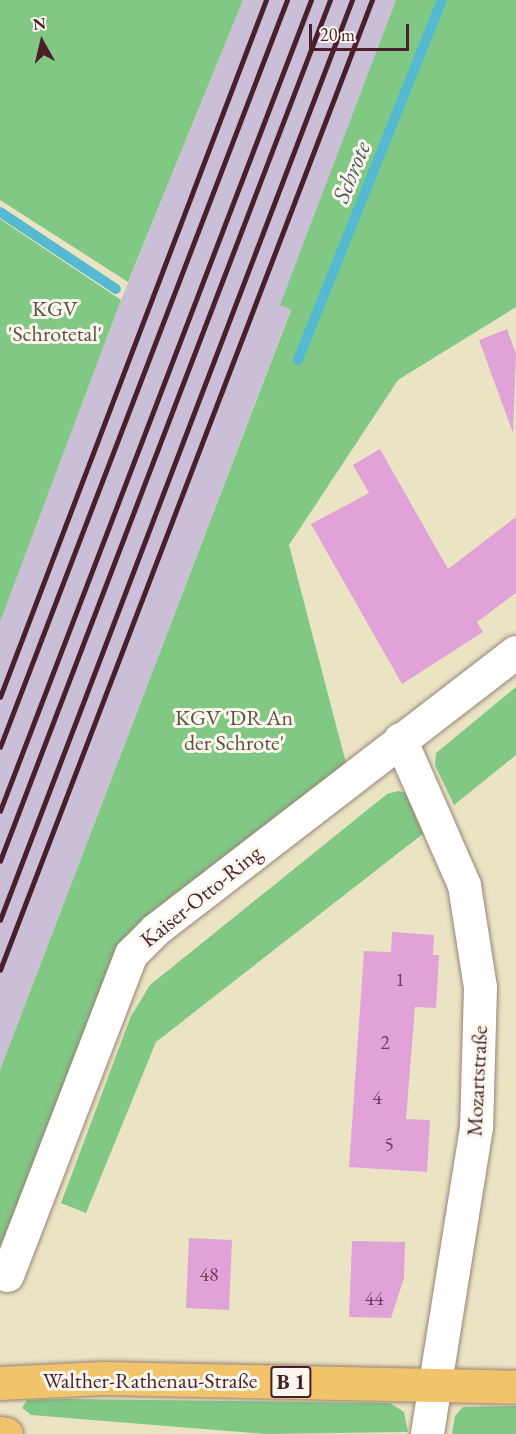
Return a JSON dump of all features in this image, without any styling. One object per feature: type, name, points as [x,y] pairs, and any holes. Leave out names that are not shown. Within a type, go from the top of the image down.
[{"type":"main road","name":"Walther-Rathenau-Straße","points":[[0,1383],[148,1378],[516,1387]]},
{"type":"main road","points":[[0,1433],[6,1434]]},
{"type":"street","name":"Kaiser-Otto-Ring","points":[[7,1275],[125,963],[156,929],[516,652]]},
{"type":"street","name":"Mozartstraße","points":[[400,739],[464,885],[480,987],[476,1127],[427,1434]]},
{"type":"shaded area","points":[[243,0],[396,0],[281,304],[291,309],[0,1070],[0,622],[121,300]]},
{"type":"green space","points":[[0,0],[243,0],[128,282],[0,200]]},
{"type":"green space","name":"KGV 'DR An der Schrote'","points":[[396,0],[516,0],[516,307],[398,380],[289,545],[347,767],[112,962],[0,1251],[0,1070],[291,310],[280,305]]},
{"type":"green space","name":"KGV 'Schrotetal'","points":[[0,219],[121,300],[0,622]]},
{"type":"green space","points":[[516,687],[516,755],[454,805],[435,765],[436,753]]},
{"type":"green space","points":[[398,791],[406,793],[424,833],[156,1042],[86,1213],[61,1203],[131,1016],[150,985],[387,794]]},
{"type":"green space","points":[[27,1400],[390,1403],[404,1412],[408,1432],[265,1434],[31,1415],[22,1408]]},
{"type":"green space","points":[[516,1406],[516,1434],[452,1434],[455,1416],[463,1407]]},
{"type":"building","points":[[507,329],[516,354],[513,433],[479,340]]},
{"type":"building","points":[[380,449],[448,569],[516,517],[516,593],[477,622],[483,632],[402,684],[311,524],[369,493],[353,465]]},
{"type":"building","points":[[392,932],[434,935],[433,955],[439,955],[436,1008],[415,1007],[406,1119],[430,1120],[427,1172],[349,1167],[364,951],[391,952]]},
{"type":"building","points":[[189,1238],[232,1240],[229,1310],[186,1308]]},
{"type":"building","points":[[352,1241],[405,1242],[404,1278],[391,1318],[349,1317]]},
{"type":"waterway","name":"Schrote","points":[[298,360],[442,0]]},
{"type":"waterway","name":"Schrote","points":[[0,212],[116,289]]},
{"type":"railway","points":[[0,697],[266,0]]},
{"type":"railway","points":[[0,747],[287,0]]},
{"type":"railway","points":[[0,811],[311,0]]},
{"type":"railway","points":[[0,861],[330,0]]},
{"type":"railway","points":[[0,920],[352,0]]},
{"type":"railway","points":[[0,970],[372,0]]}]
